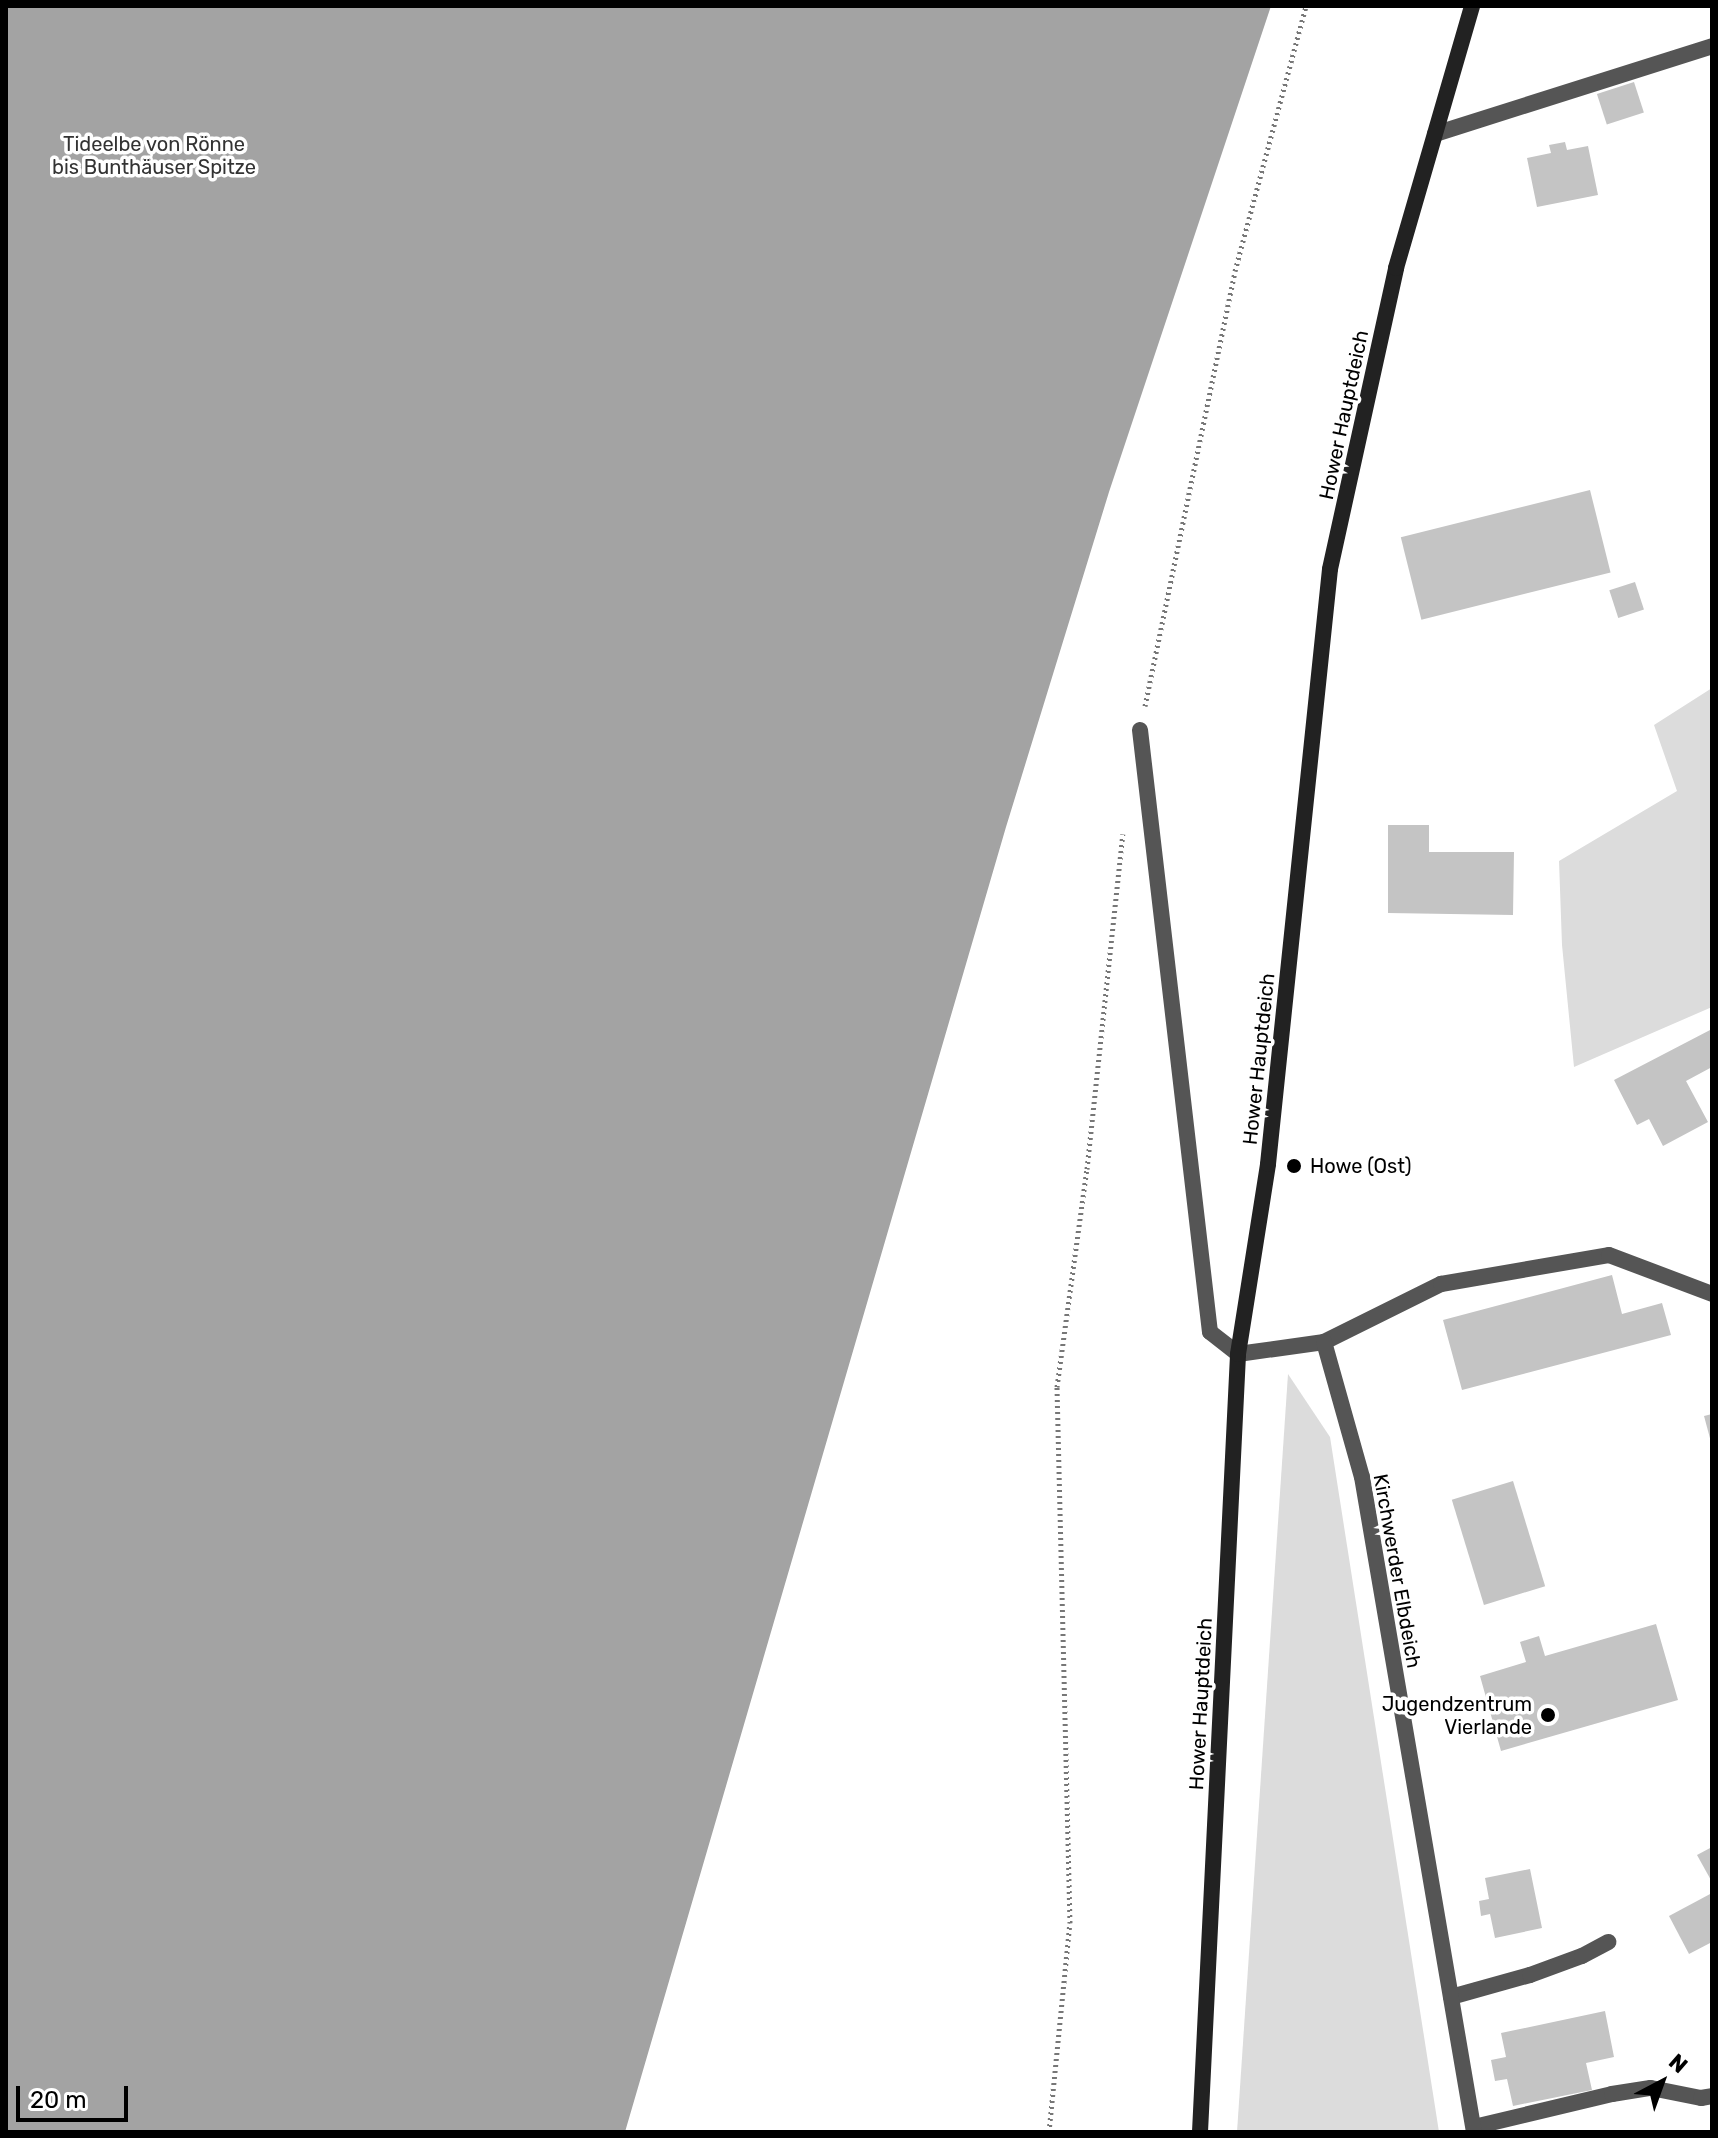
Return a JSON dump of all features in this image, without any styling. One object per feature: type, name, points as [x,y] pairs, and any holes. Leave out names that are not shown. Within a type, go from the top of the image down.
[{"type":"street","name":"Hower Hauptdeich","points":[[1200,2132],[1238,1354],[1268,1164],[1330,569],[1396,268],[1472,6]]},
{"type":"street","points":[[1435,134],[1712,46]]},
{"type":"street","points":[[1140,730],[1210,1332],[1238,1354],[1324,1342],[1441,1284],[1609,1255],[1712,1294]]},
{"type":"street","name":"Kirchwerder Elbdeich","points":[[1324,1342],[1362,1477],[1474,2130]]},
{"type":"street","points":[[1451,1997],[1530,1975],[1582,1956],[1608,1942]]},
{"type":"street","points":[[1474,2130],[1638,2090],[1712,2096]]},
{"type":"path","points":[[1140,730],[1235,271],[1306,6]]},
{"type":"path","points":[[1049,2132],[1070,1923],[1057,1387],[1087,1169],[1115,880],[1125,820]]},
{"type":"shaded area","points":[[6,6],[1271,6],[1109,492],[1006,827],[625,2132],[6,2132]]},
{"type":"shaded area","points":[[1712,688],[1712,1007],[1574,1067],[1562,945],[1559,861],[1677,791],[1654,725]]},
{"type":"shaded area","points":[[1288,1374],[1330,1437],[1439,2132],[1237,2132]]},
{"type":"building","points":[[1634,82],[1644,112],[1607,124],[1597,94]]},
{"type":"building","points":[[1565,142],[1567,150],[1588,146],[1598,195],[1537,207],[1527,158],[1551,153],[1549,145]]},
{"type":"building","points":[[1590,490],[1611,572],[1421,620],[1401,537]]},
{"type":"building","points":[[1635,582],[1644,610],[1618,618],[1609,590]]},
{"type":"building","points":[[1388,825],[1429,825],[1429,852],[1514,852],[1513,915],[1388,913]]},
{"type":"building","points":[[1712,1029],[1712,1067],[1686,1081],[1708,1122],[1663,1146],[1649,1119],[1637,1125],[1614,1080]]},
{"type":"building","points":[[1612,1275],[1622,1314],[1662,1303],[1671,1335],[1462,1390],[1443,1320]]},
{"type":"building","points":[[1712,1414],[1712,1442],[1711,1442],[1704,1416]]},
{"type":"building","points":[[1513,1481],[1545,1586],[1484,1605],[1452,1500]]},
{"type":"building","points":[[1656,1624],[1678,1700],[1501,1751],[1480,1676],[1526,1662],[1520,1642],[1539,1636],[1545,1656]]},
{"type":"building","points":[[1712,1847],[1712,1882],[1697,1855]]},
{"type":"building","points":[[1530,1869],[1542,1928],[1495,1938],[1490,1914],[1481,1916],[1479,1901],[1489,1899],[1485,1878]]},
{"type":"building","points":[[1712,1893],[1712,1942],[1689,1954],[1669,1916]]},
{"type":"building","points":[[1605,2011],[1614,2057],[1586,2063],[1592,2090],[1513,2106],[1507,2079],[1495,2081],[1491,2060],[1506,2057],[1501,2033]]},
{"type":"place","name":"Howe (Ost)","points":[[1294,1166]]},
{"type":"place","name":"Jugendzentrum Vierlande","points":[[1548,1715]]},
{"type":"park label","name":"Tideelbe von Rönne bis Bunthäuser Spitze","points":[[154,156]]}]
